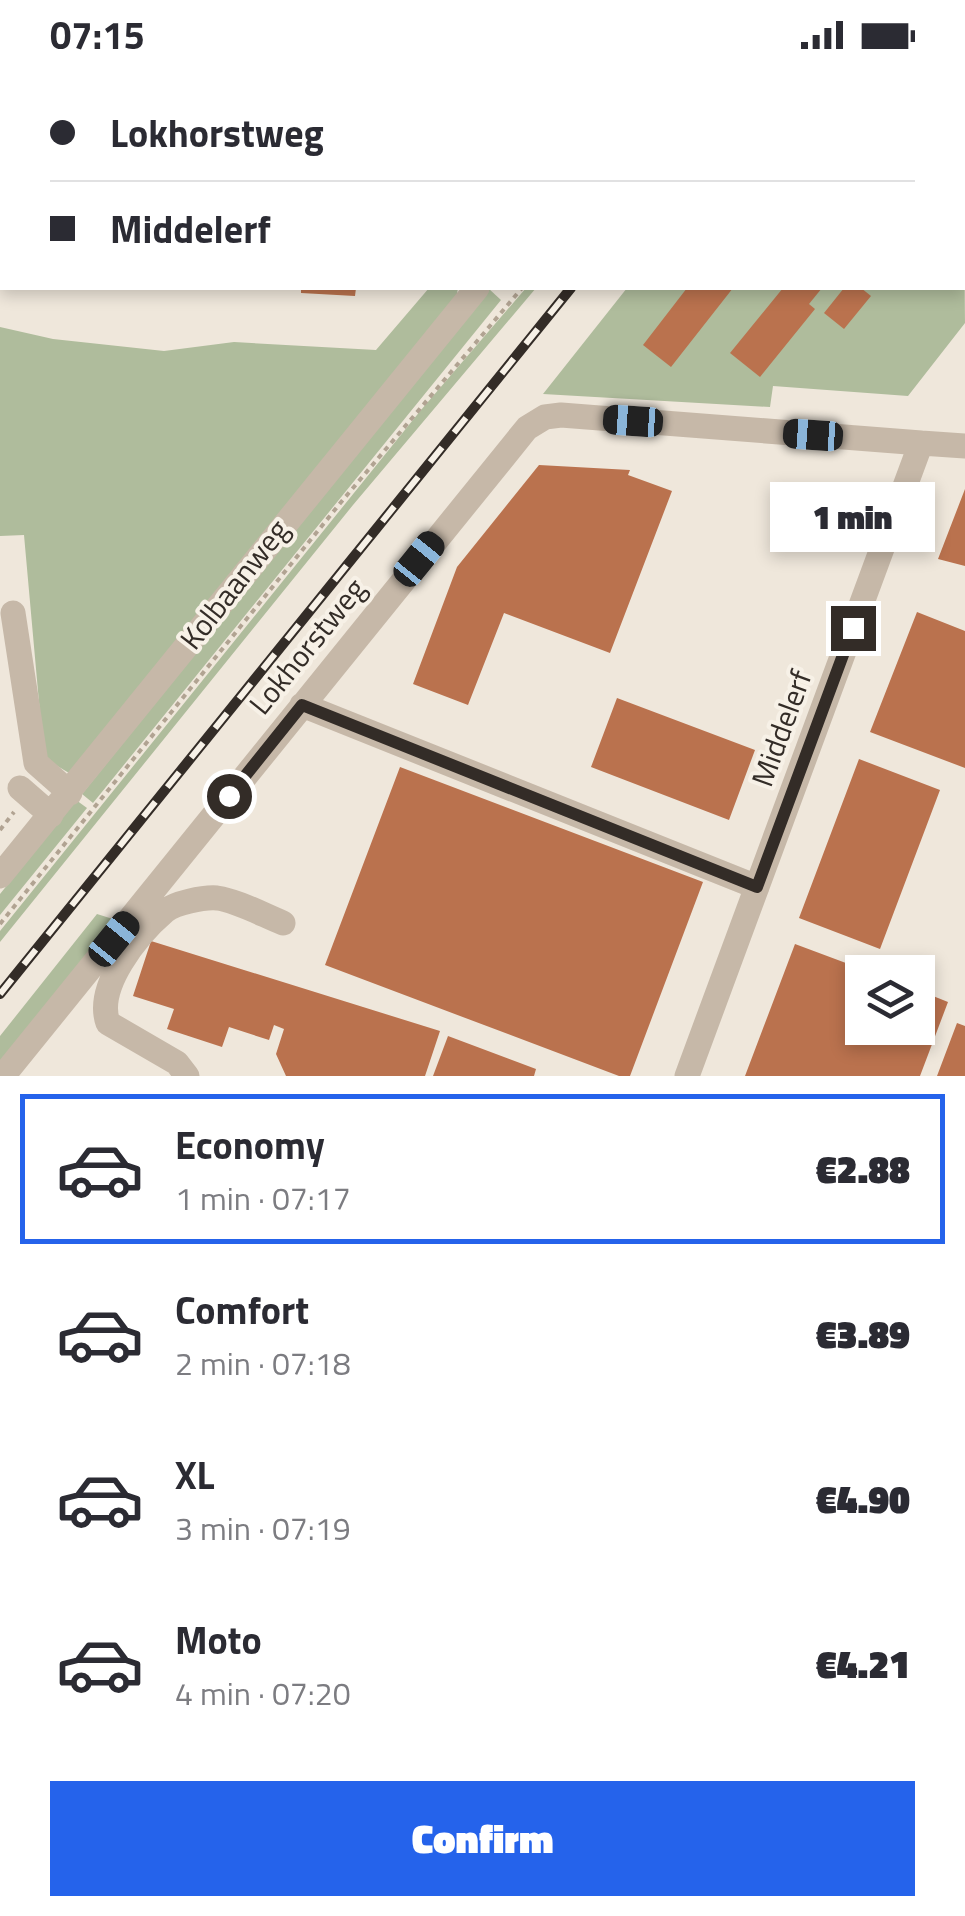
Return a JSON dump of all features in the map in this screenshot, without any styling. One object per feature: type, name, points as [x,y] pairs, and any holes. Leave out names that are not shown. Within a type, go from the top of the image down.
[{"type":"street","name":"Kolbaanweg","points":[[0,876],[475,290]]},
{"type":"street","name":"Lokhorstweg","points":[[3,1076],[512,443],[545,418],[921,443]]},
{"type":"street","points":[[921,443],[965,446]]},
{"type":"street","name":"Middelerf","points":[[688,1076],[921,443]]},
{"type":"street","points":[[13,613],[36,762],[70,793]]},
{"type":"street","points":[[302,705],[757,887]]},
{"type":"street","points":[[20,788],[51,815]]},
{"type":"street","points":[[187,1076],[177,1063],[108,1023],[102,1007],[106,990],[167,908],[217,898],[283,923]]},
{"type":"path","name":"Kolbaanweg","points":[[0,924],[342,501],[520,290]]},
{"type":"green space","points":[[427,290],[458,290],[456,299],[69,773],[44,758],[24,535],[0,536],[0,327],[53,339],[164,351],[234,342],[376,350]]},
{"type":"green space","points":[[490,290],[501,300],[93,803],[82,794]]},
{"type":"green space","points":[[524,290],[534,290],[353,505],[0,942],[0,931],[421,410]]},
{"type":"green space","points":[[625,290],[965,290],[965,323],[908,396],[773,386],[770,407],[543,394]]},
{"type":"green space","points":[[76,800],[87,808],[0,915],[0,894]]},
{"type":"green space","points":[[97,914],[116,920],[0,1064],[0,1036]]},
{"type":"building","points":[[301,290],[356,290],[355,296]]},
{"type":"building","points":[[685,290],[731,290],[671,367],[643,345]]},
{"type":"building","points":[[781,290],[820,290],[809,304],[815,309],[760,377],[730,353]]},
{"type":"building","points":[[842,290],[864,290],[871,296],[844,329],[824,313]]},
{"type":"building","points":[[539,465],[630,470],[628,475],[672,491],[610,653],[504,613],[468,705],[413,684],[457,567]]},
{"type":"building","points":[[965,489],[965,566],[938,559]]},
{"type":"building","points":[[917,612],[965,631],[965,768],[870,732]]},
{"type":"building","points":[[617,698],[755,750],[729,820],[591,767]]},
{"type":"building","points":[[859,759],[940,790],[880,949],[799,918]]},
{"type":"building","points":[[400,767],[703,882],[630,1076],[619,1076],[325,965]]},
{"type":"building","points":[[151,941],[440,1031],[425,1076],[286,1076],[276,1054],[284,1029],[274,1025],[269,1040],[229,1027],[222,1047],[167,1029],[174,1009],[133,996]]},
{"type":"building","points":[[795,944],[845,963],[845,1045],[932,1045],[920,1076],[745,1076]]},
{"type":"building","points":[[935,997],[948,1002],[935,1036]]},
{"type":"building","points":[[957,1023],[965,1026],[965,1076],[937,1076]]},
{"type":"building","points":[[448,1036],[536,1069],[534,1076],[433,1076]]},
{"type":"railway","points":[[0,994],[569,290]]},
{"type":"route","points":[[229,796],[302,705],[757,887],[853,628]]}]
